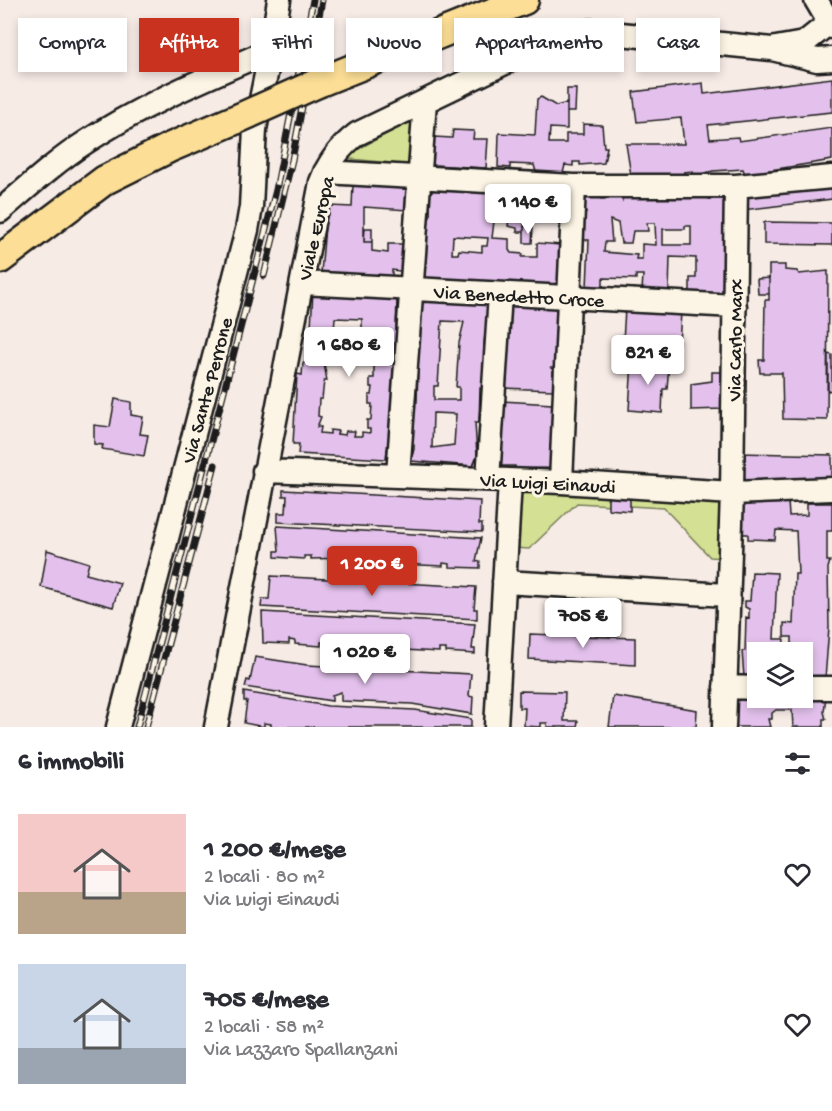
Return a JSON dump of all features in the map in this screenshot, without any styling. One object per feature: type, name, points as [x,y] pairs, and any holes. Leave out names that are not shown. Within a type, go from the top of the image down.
[{"type":"main road","points":[[0,259],[79,196],[105,180],[171,147],[320,82],[524,0]]},
{"type":"street","name":"Via Sante Perrone","points":[[276,18],[279,0]]},
{"type":"street","points":[[816,0],[831,25]]},
{"type":"street","name":"Viale Europa","points":[[772,49],[804,43],[831,25]]},
{"type":"street","name":"Viale Europa","points":[[216,727],[264,471],[325,172],[340,149],[357,134],[548,42],[578,32],[772,49],[817,60],[832,59]]},
{"type":"street","points":[[0,211],[45,172],[86,142],[171,96],[251,59]]},
{"type":"street","name":"Via Sante Perrone","points":[[118,727],[247,230],[251,207],[255,129],[267,72]]},
{"type":"street","points":[[398,475],[409,288],[425,101]]},
{"type":"street","points":[[325,172],[574,186],[736,186],[832,177]]},
{"type":"street","points":[[561,482],[574,186]]},
{"type":"street","name":"Via Carlo Marx","points":[[724,727],[732,493],[736,186]]},
{"type":"street","name":"Via Benedetto Croce","points":[[302,283],[569,299],[735,306]]},
{"type":"street","points":[[496,727],[504,582],[499,480],[500,294]]},
{"type":"street","name":"Via Luigi Einaudi","points":[[264,471],[561,482],[732,493],[832,489]]},
{"type":"street","points":[[504,582],[728,595]]},
{"type":"street","points":[[725,687],[747,688]]},
{"type":"street","points":[[813,688],[832,688]]},
{"type":"green space","points":[[413,120],[411,165],[341,158]]},
{"type":"green space","points":[[519,490],[723,503],[722,558],[710,557],[664,508],[577,503],[529,549],[515,548]]},
{"type":"building","points":[[832,78],[832,112],[708,125],[710,139],[738,137],[739,141],[832,128],[832,160],[745,174],[743,169],[713,171],[693,176],[693,171],[684,172],[682,176],[631,175],[626,144],[684,144],[681,118],[637,122],[633,92],[703,83],[704,94]]},
{"type":"building","points":[[567,89],[576,89],[575,112],[567,112]]},
{"type":"building","points":[[541,97],[556,106],[567,103],[567,129],[550,128],[549,143],[566,143],[566,134],[583,134],[583,124],[602,125],[604,147],[607,147],[604,163],[580,165],[580,162],[573,162],[573,166],[565,165],[563,173],[536,172],[534,165],[510,164],[510,168],[498,167],[499,133],[535,135],[537,99]]},
{"type":"building","points":[[453,130],[474,131],[473,139],[488,139],[486,168],[433,165],[434,137],[452,138]]},
{"type":"building","points":[[353,184],[410,185],[408,210],[364,207],[364,242],[372,242],[372,251],[388,253],[388,244],[406,244],[406,272],[392,270],[392,278],[321,273],[326,215],[329,215],[330,206],[352,207]]},
{"type":"building","points":[[832,184],[832,199],[743,210],[743,194]]},
{"type":"building","points":[[425,189],[493,191],[497,196],[492,238],[509,239],[511,253],[523,254],[522,257],[537,257],[537,243],[561,245],[562,289],[423,279],[427,237],[423,231],[424,217],[430,217],[430,207],[424,207]],"holes":[[[453,236],[488,238],[487,246],[482,246],[482,252],[459,250],[458,254],[452,254]]]},
{"type":"building","points":[[513,193],[525,194],[524,232],[517,232],[517,228],[508,226]]},
{"type":"building","points":[[708,195],[709,199],[722,199],[726,243],[723,243],[726,293],[723,295],[690,293],[690,278],[696,278],[696,258],[670,257],[669,292],[642,291],[643,275],[636,275],[636,279],[603,278],[603,289],[587,288],[589,240],[582,240],[583,213],[586,213],[584,210],[585,197],[601,196],[601,199],[620,197],[622,200],[622,197]],"holes":[[[610,220],[618,223],[621,243],[631,243],[633,231],[648,231],[647,223],[655,223],[656,245],[642,244],[642,259],[636,259],[637,255],[604,252],[605,242],[612,242]],[[685,226],[691,226],[691,245],[663,245],[663,229],[685,229]]]},
{"type":"building","points":[[764,222],[832,223],[832,245],[764,244]]},
{"type":"building","points":[[524,226],[533,227],[532,243],[524,243]]},
{"type":"building","points":[[365,228],[372,228],[372,242],[364,242]]},
{"type":"building","points":[[769,265],[785,265],[785,270],[797,271],[799,274],[828,271],[827,420],[783,419],[782,373],[760,373],[759,360],[764,360],[765,300],[769,300]]},
{"type":"building","points":[[769,278],[769,294],[758,294],[757,279]]},
{"type":"building","points":[[313,291],[397,299],[396,330],[400,330],[392,449],[387,449],[386,459],[298,454],[299,444],[293,444],[297,374],[302,375],[303,363],[309,363]],"holes":[[[335,318],[362,319],[362,335],[372,335],[372,347],[375,347],[372,364],[374,364],[374,378],[370,378],[370,387],[373,387],[372,395],[369,395],[369,404],[372,404],[371,420],[367,420],[367,429],[370,429],[370,433],[362,432],[362,436],[354,436],[355,431],[346,431],[345,435],[330,430],[330,434],[320,433],[321,427],[317,427],[321,417],[318,416],[319,399],[322,399],[324,381],[327,381],[324,363],[332,363],[333,352],[336,353],[334,338],[337,338],[338,331],[334,331]]]},
{"type":"building","points":[[420,297],[492,300],[490,325],[486,325],[484,344],[487,389],[480,388],[479,423],[475,423],[477,456],[473,466],[411,461],[414,449],[414,445],[410,445],[412,402],[417,402]],"holes":[[[442,321],[464,322],[459,343],[456,387],[459,387],[459,400],[434,400],[434,386],[438,386]],[[433,413],[456,414],[454,445],[432,448]]]},
{"type":"building","points":[[506,302],[558,305],[555,368],[551,368],[553,370],[553,390],[502,388]]},
{"type":"building","points":[[625,309],[681,312],[679,344],[623,341]]},
{"type":"building","points":[[828,354],[832,355],[832,390],[828,391]]},
{"type":"building","points":[[632,361],[669,364],[667,389],[663,389],[662,413],[629,410]]},
{"type":"building","points":[[712,372],[722,372],[723,409],[691,410],[691,384],[712,381]]},
{"type":"building","points":[[115,399],[131,402],[131,415],[143,417],[140,434],[148,435],[144,456],[102,449],[103,445],[94,444],[94,425],[110,427]]},
{"type":"building","points":[[502,401],[552,404],[555,434],[551,434],[551,438],[554,438],[554,446],[550,445],[550,451],[554,451],[551,468],[515,469],[515,466],[499,466]]},
{"type":"building","points":[[739,453],[832,455],[832,482],[741,483]]},
{"type":"building","points":[[283,490],[480,501],[479,524],[482,524],[482,532],[278,522],[278,513],[286,513],[287,496],[283,496]]},
{"type":"building","points":[[608,497],[630,498],[630,511],[608,509]]},
{"type":"building","points":[[788,501],[789,516],[807,515],[807,503],[832,503],[832,531],[827,531],[827,561],[830,561],[825,679],[813,680],[813,642],[792,642],[792,637],[784,637],[784,623],[793,624],[795,574],[798,574],[796,531],[776,530],[775,540],[748,539],[748,534],[740,534],[742,502]]},
{"type":"building","points":[[277,526],[481,538],[476,561],[480,562],[480,568],[450,567],[450,564],[443,563],[443,566],[397,564],[397,561],[390,560],[390,564],[343,561],[343,558],[311,559],[311,556],[304,556],[304,559],[275,557],[275,551],[279,551]]},
{"type":"building","points":[[47,550],[89,563],[86,574],[120,583],[113,607],[41,587]]},
{"type":"building","points":[[752,572],[777,573],[774,639],[784,639],[784,642],[747,642],[747,677],[744,677],[742,651],[745,651],[746,617],[749,618],[749,609],[745,607],[745,601],[750,601]]},
{"type":"building","points":[[271,576],[476,587],[474,609],[477,609],[477,619],[261,607],[262,599],[269,599]]},
{"type":"building","points":[[262,612],[475,624],[472,649],[475,649],[475,654],[446,652],[446,649],[439,649],[439,652],[387,649],[387,646],[380,646],[380,649],[327,646],[328,643],[321,642],[321,646],[295,644],[295,641],[289,640],[289,644],[263,643]]},
{"type":"building","points":[[530,634],[635,638],[635,665],[529,659]]},
{"type":"building","points":[[255,657],[307,665],[471,674],[469,696],[473,697],[472,714],[412,704],[341,701],[341,692],[332,695],[332,701],[245,687],[247,680],[250,681]]},
{"type":"building","points":[[519,691],[565,692],[564,721],[578,721],[577,727],[547,727],[547,723],[541,723],[541,727],[524,726],[525,708],[519,708]]},
{"type":"building","points":[[244,692],[328,706],[415,710],[471,719],[471,727],[271,727],[271,724],[264,723],[264,727],[244,723],[247,701],[244,701]]},
{"type":"building","points":[[613,696],[697,710],[696,727],[609,727]]},
{"type":"building","points":[[813,696],[826,696],[824,712],[826,719],[823,719],[823,727],[793,727],[792,710],[776,710],[772,713],[772,719],[768,719],[770,727],[733,727],[735,697],[747,697],[747,708],[813,708]]},
{"type":"railway","points":[[137,727],[276,190],[313,0]]},
{"type":"railway","points":[[264,276],[292,160],[322,0]]},
{"type":"railway","points":[[146,727],[215,465]]}]
